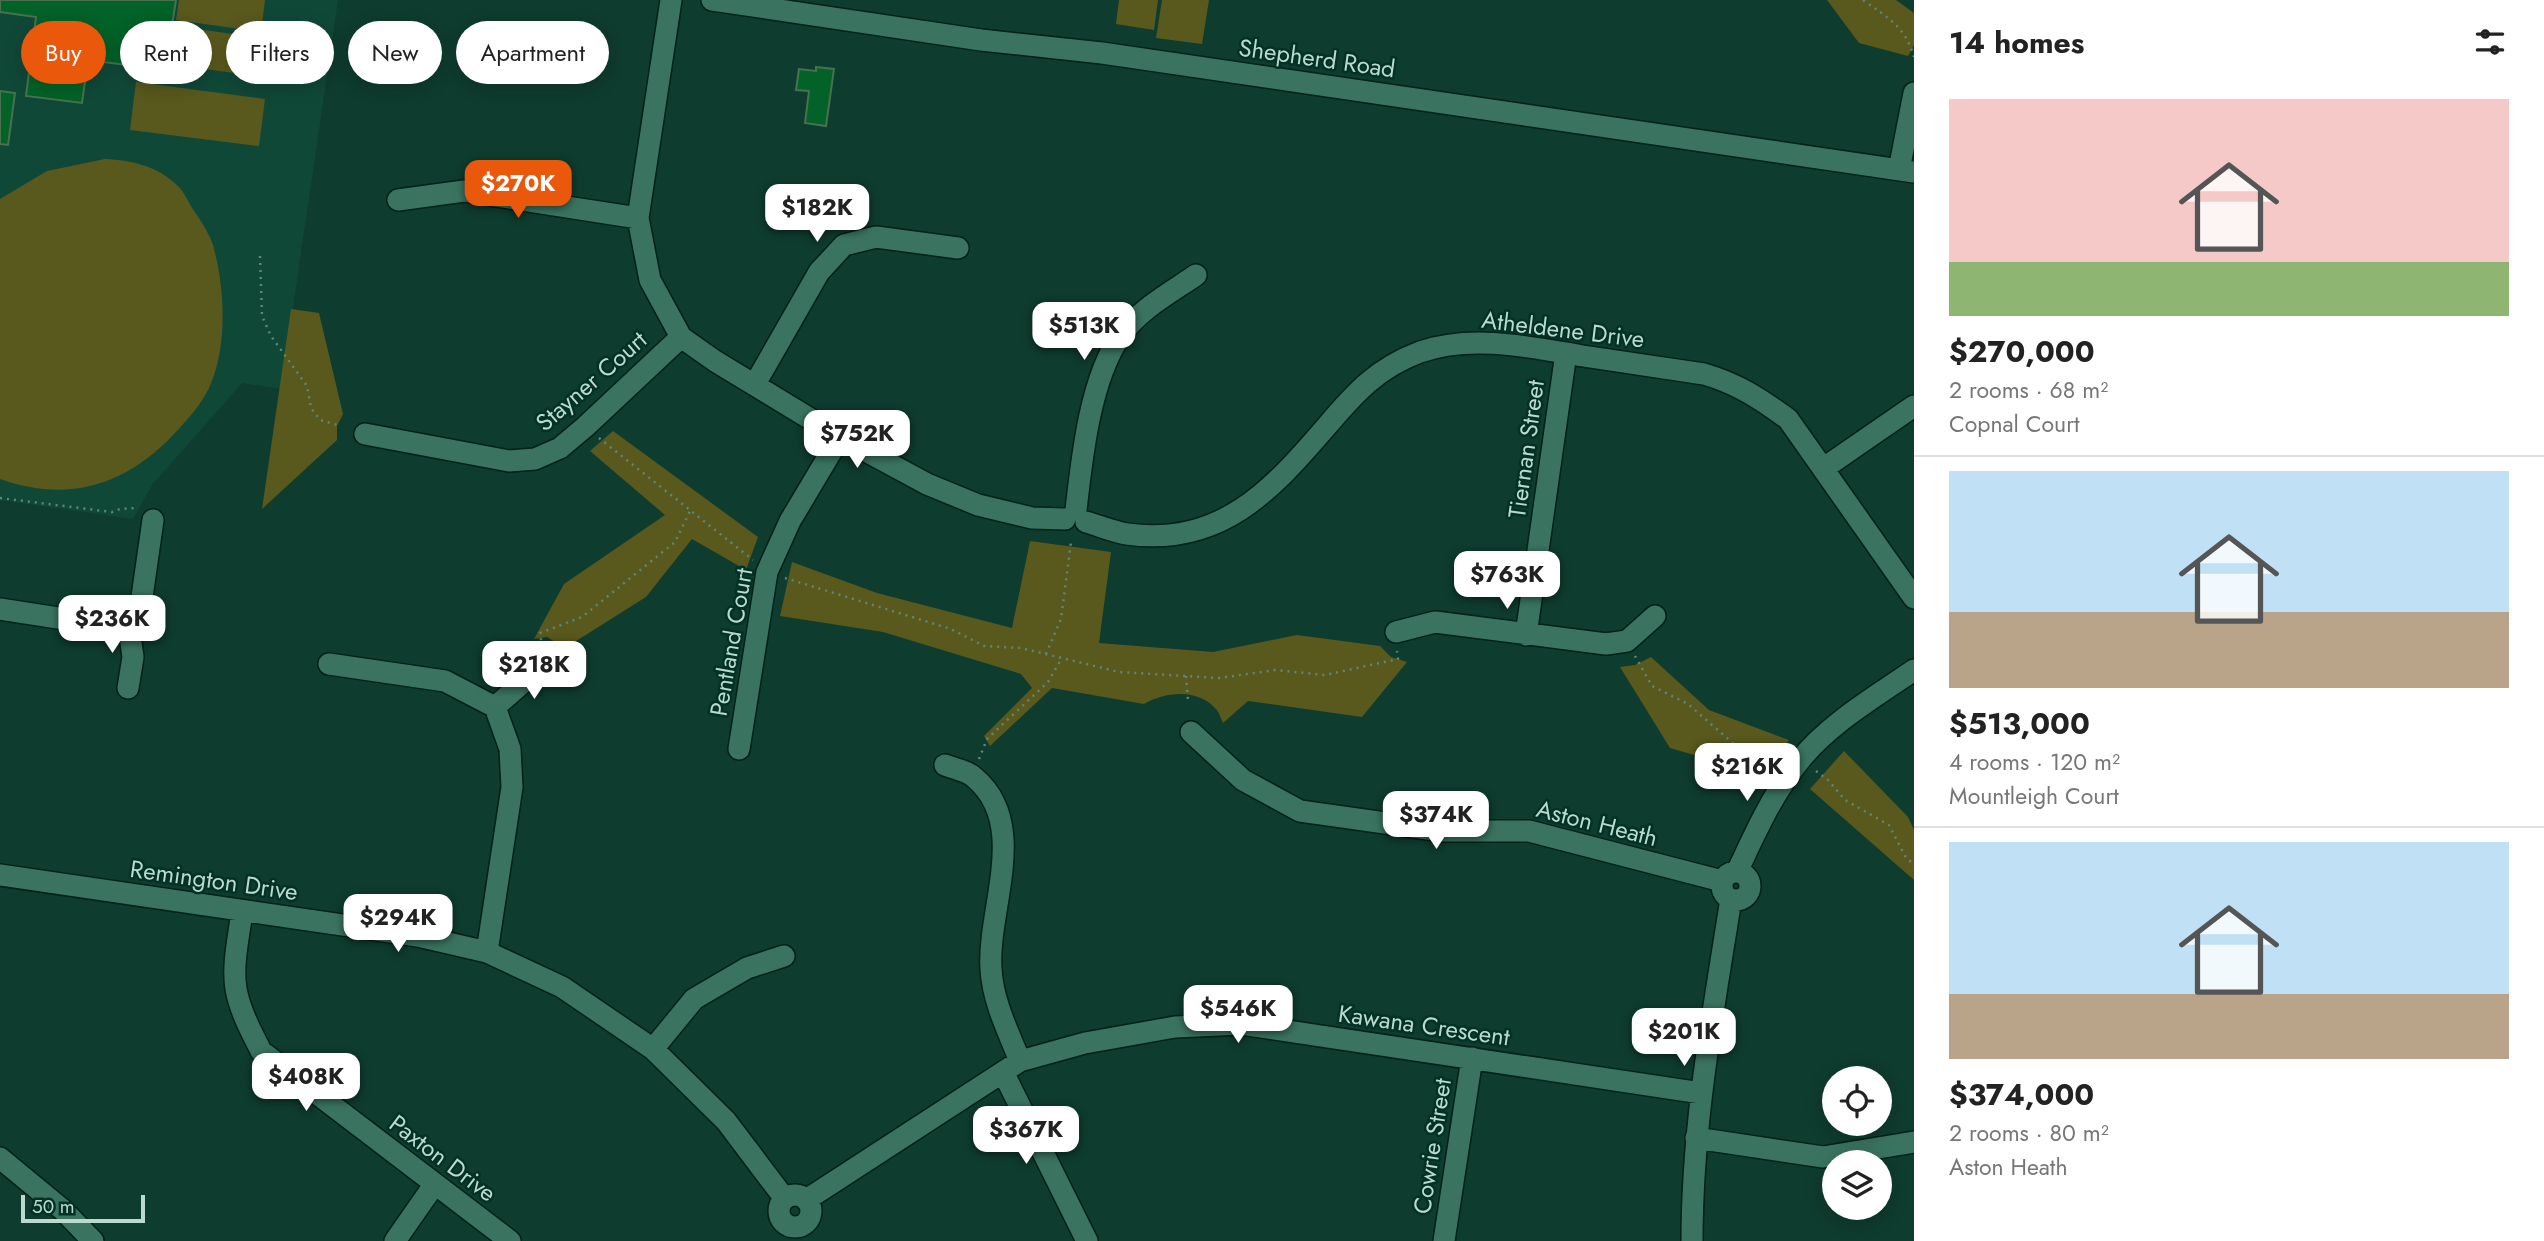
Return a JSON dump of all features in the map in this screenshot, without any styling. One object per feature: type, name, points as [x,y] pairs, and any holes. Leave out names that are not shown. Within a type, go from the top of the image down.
[{"type":"street","name":"Atheldene Drive","points":[[671,0],[638,218],[650,280],[681,337],[715,361],[840,437],[927,484],[978,505],[1032,518],[1076,517],[1126,534],[1157,536],[1185,533],[1237,513],[1274,485],[1350,397],[1370,379],[1420,352],[1473,343],[1495,344],[1704,374],[1733,383],[1760,398],[1788,419],[1914,598]]},
{"type":"street","name":"Shepherd Road","points":[[712,0],[981,40],[1116,55],[1906,171]]},
{"type":"street","points":[[1906,171],[1914,93]]},
{"type":"street","points":[[398,200],[464,191],[638,218]]},
{"type":"street","points":[[755,384],[819,272],[844,245],[876,237],[958,248]]},
{"type":"street","points":[[1076,517],[1093,399],[1105,365],[1121,335],[1146,309],[1196,275]]},
{"type":"street","name":"Stayner Court","points":[[365,433],[509,461],[535,459],[560,448],[681,337]]},
{"type":"street","name":"Tiernan Street","points":[[1526,635],[1566,353]]},
{"type":"street","points":[[1824,468],[1914,406]]},
{"type":"street","name":"Pentland Court","points":[[739,749],[767,572],[790,522],[840,437]]},
{"type":"street","points":[[0,609],[116,627],[128,622],[140,611],[153,520]]},
{"type":"street","points":[[1396,632],[1435,622],[1606,644],[1627,641],[1655,616]]},
{"type":"street","points":[[128,622],[133,657],[128,688]]},
{"type":"street","points":[[329,664],[445,681],[495,706],[510,749],[512,787],[487,952]]},
{"type":"street","points":[[495,706],[544,664]]},
{"type":"street","points":[[1692,1241],[1692,1179],[1696,1138],[1730,884],[1764,815],[1801,759],[1838,723],[1914,670]]},
{"type":"street","name":"Aston Heath","points":[[1191,733],[1243,780],[1300,811],[1442,831],[1529,831],[1730,884]]},
{"type":"street","points":[[946,765],[973,776],[988,792],[997,812],[1003,853],[991,967],[994,993],[1012,1066],[1087,1241]]},
{"type":"street","name":"Remington Drive","points":[[0,875],[418,936],[487,952],[562,987],[653,1049],[726,1121],[796,1200]]},
{"type":"street","name":"Paxton Drive","points":[[242,911],[235,967],[236,987],[243,1013],[261,1051],[510,1241]]},
{"type":"street","points":[[653,1049],[694,999],[747,968],[783,956]]},
{"type":"street","name":"Kawana Crescent","points":[[796,1200],[1012,1066],[1085,1043],[1175,1027],[1241,1024],[1701,1093]]},
{"type":"street","name":"Cowrie Street","points":[[1444,1241],[1472,1058]]},
{"type":"street","points":[[1696,1138],[1823,1157],[1914,1142]]},
{"type":"street","points":[[0,1158],[63,1210],[93,1241]]},
{"type":"street","points":[[395,1241],[434,1185]]},
{"type":"street","points":[[796,1200],[809,1205],[808,1233]]},
{"type":"path","points":[[1863,0],[1899,26],[1908,38],[1914,57]]},
{"type":"path","points":[[260,256],[262,316],[266,326],[307,386],[311,408],[320,420],[341,426]]},
{"type":"path","points":[[585,427],[767,572],[951,629],[984,646],[1021,648],[1119,672],[1219,678],[1275,670],[1325,675],[1398,659],[1396,632]]},
{"type":"path","points":[[0,498],[112,512],[141,508],[153,520]]},
{"type":"path","points":[[544,664],[540,634],[582,617],[644,568],[675,542],[691,509]]},
{"type":"path","points":[[1046,654],[1061,619],[1071,542]]},
{"type":"path","points":[[1627,641],[1652,686],[1688,704],[1735,745],[1801,759],[1828,780],[1844,800],[1889,825],[1905,856],[1914,865]]},
{"type":"path","points":[[973,776],[987,739],[1048,682],[1062,658]]},
{"type":"path","points":[[1186,676],[1188,701]]},
{"type":"shaded area","points":[[0,0],[338,0],[334,27],[334,21],[226,21],[226,84],[326,84],[281,389],[242,383],[152,485],[133,519],[0,500]]},
{"type":"shaded area","points":[[179,0],[265,0],[262,21],[226,21],[226,27],[212,25],[212,21],[176,20]]},
{"type":"shaded area","points":[[1119,0],[1158,0],[1154,30],[1116,24]]},
{"type":"shaded area","points":[[1162,0],[1209,0],[1202,44],[1156,38]]},
{"type":"shaded area","points":[[1827,0],[1896,0],[1914,13],[1914,45],[1908,56],[1859,43]]},
{"type":"shaded area","points":[[212,31],[226,33],[226,72],[212,70]]},
{"type":"shaded area","points":[[136,84],[265,99],[259,146],[130,130]]},
{"type":"shaded area","points":[[105,159],[144,165],[162,173],[182,191],[207,231],[217,262],[222,298],[222,336],[215,372],[202,400],[174,434],[136,466],[115,477],[72,489],[25,486],[0,479],[0,199],[47,171]]},
{"type":"shaded area","points":[[291,309],[319,313],[343,414],[337,426],[337,440],[262,509]]},
{"type":"shaded area","points":[[613,431],[758,537],[746,570],[692,539],[646,597],[565,648],[547,637],[534,639],[564,584],[665,515],[590,451]]},
{"type":"shaded area","points":[[1030,541],[1111,552],[1099,643],[1213,652],[1297,635],[1380,646],[1391,657],[1407,662],[1362,717],[1248,701],[1223,723],[1217,710],[1208,702],[1190,695],[1171,695],[1144,704],[1052,688],[990,746],[984,736],[1032,688],[1021,674],[883,632],[780,616],[792,562],[877,593],[1012,628]]},
{"type":"shaded area","points":[[1651,657],[1709,710],[1789,740],[1763,775],[1670,748],[1620,667],[1635,665]]},
{"type":"shaded area","points":[[1844,751],[1908,817],[1914,830],[1914,880],[1810,789]]},
{"type":"building","points":[[0,0],[176,0],[173,21],[120,21],[120,64],[106,62],[106,21],[35,21],[36,17],[0,12]]},
{"type":"building","points":[[816,67],[834,69],[826,126],[805,123],[809,91],[796,90],[799,69],[816,71]]},
{"type":"building","points":[[28,84],[85,84],[82,103],[26,96]]},
{"type":"building","points":[[0,91],[15,93],[8,145],[0,144]]}]
